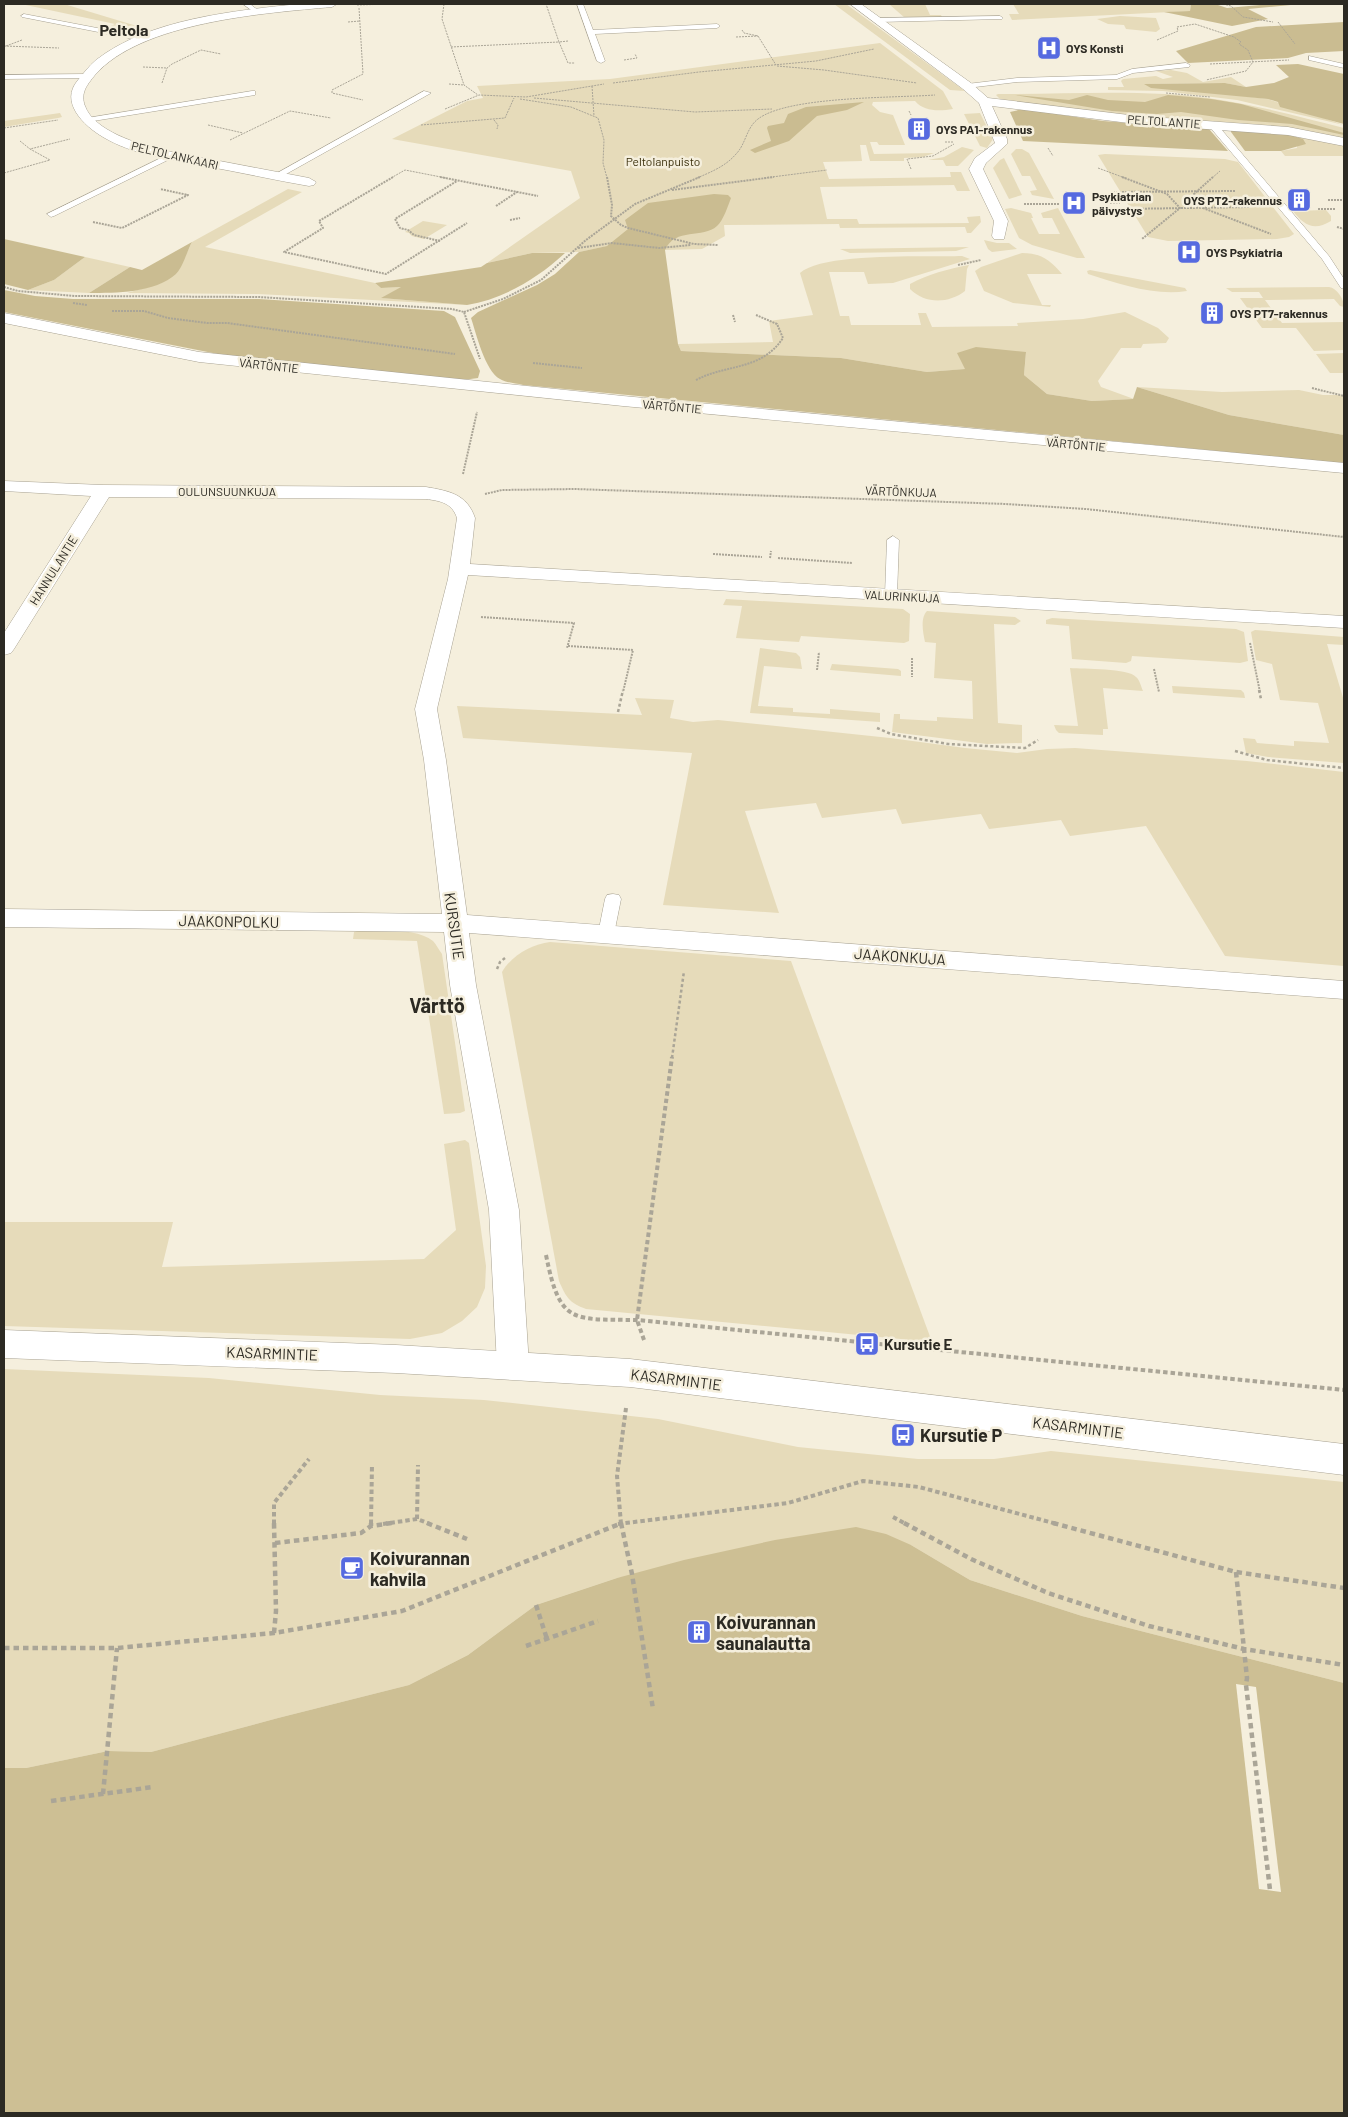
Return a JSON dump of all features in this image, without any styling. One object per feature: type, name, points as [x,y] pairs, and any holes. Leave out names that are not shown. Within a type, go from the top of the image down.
[{"type":"street","points":[[85,118],[77,103],[78,89],[85,76],[96,64],[116,51],[144,39],[251,7],[332,4]]},
{"type":"street","name":"PELTOLANTIE","points":[[855,4],[975,93],[1001,139],[1001,144],[980,161],[976,168],[1001,221],[999,236]]},
{"type":"street","name":"PELTOLANTIE","points":[[975,93],[1106,117],[1288,131],[1344,142]]},
{"type":"street","name":"PELTOLANKAARI","points":[[85,118],[118,140],[136,147],[172,156],[309,182]]},
{"type":"street","name":"VÄRTÖNTIE","points":[[4,318],[199,357],[666,406],[1344,468]]},
{"type":"street","name":"OULUNSUUNKUJA","points":[[4,486],[103,491],[360,491],[426,493],[454,499]]},
{"type":"street","name":"HANNULANTIE","points":[[4,649],[103,491]]},
{"type":"street","name":"KURSUTIE","points":[[454,499],[464,509],[466,518],[459,569],[426,709],[435,760],[463,985],[504,1210],[513,1365]]},
{"type":"street","name":"VALURINKUJA","points":[[459,569],[1344,622]]},
{"type":"street","name":"JAAKONPOLKU","points":[[4,918],[455,923]]},
{"type":"street","name":"JAAKONKUJA","points":[[455,923],[1344,990]]},
{"type":"street","name":"KASARMINTIE","points":[[4,1344],[275,1353],[630,1373],[1344,1460]]},
{"type":"lane","points":[[580,4],[592,32],[601,61]]},
{"type":"lane","points":[[24,16],[144,39]]},
{"type":"lane","points":[[878,20],[1000,18]]},
{"type":"lane","points":[[592,32],[717,26]]},
{"type":"lane","points":[[1312,58],[1344,66]]},
{"type":"lane","points":[[975,93],[1017,80],[1117,77],[1132,71],[1186,65]]},
{"type":"lane","points":[[4,77],[85,76]]},
{"type":"lane","points":[[85,118],[252,93]]},
{"type":"lane","points":[[276,176],[427,93]]},
{"type":"lane","points":[[1212,124],[1266,190],[1326,258],[1344,286]]},
{"type":"lane","points":[[52,213],[172,156]]},
{"type":"lane","points":[[891,595],[893,540]]},
{"type":"lane","points":[[606,934],[613,899]]},
{"type":"path","points":[[408,4],[454,4]]},
{"type":"path","points":[[444,4],[442,19],[464,85],[479,95]]},
{"type":"path","points":[[451,48],[559,42],[546,4]]},
{"type":"path","points":[[1223,4],[1231,6],[1243,17],[1273,22]]},
{"type":"path","points":[[359,5],[363,74],[332,90],[332,93],[363,100]]},
{"type":"path","points":[[1156,40],[1178,31],[1177,27],[1196,24],[1234,37],[1248,50],[1253,62]]},
{"type":"path","points":[[739,26],[744,33],[758,36],[776,65]]},
{"type":"path","points":[[526,98],[592,86],[699,72],[840,58],[878,48]]},
{"type":"path","points":[[172,106],[164,99],[161,93],[162,82],[167,68],[201,50],[221,54]]},
{"type":"path","points":[[1186,65],[1312,58]]},
{"type":"path","points":[[1175,66],[1205,80],[1246,71],[1253,62]]},
{"type":"path","points":[[766,66],[811,68],[922,84]]},
{"type":"path","points":[[592,86],[594,116]]},
{"type":"path","points":[[514,98],[702,112],[755,110],[856,100],[975,93]]},
{"type":"path","points":[[1165,93],[1213,98]]},
{"type":"path","points":[[444,109],[479,95],[552,104],[598,118],[604,140],[603,163],[607,176],[613,219]]},
{"type":"path","points":[[423,121],[416,124],[505,118],[514,98]]},
{"type":"path","points":[[4,287],[76,296],[259,297],[437,307],[464,312],[503,299],[541,280],[613,219],[635,204],[700,177],[729,162],[737,154],[749,128],[758,119],[772,110],[786,106]]},
{"type":"path","points":[[230,141],[290,111],[337,119]]},
{"type":"path","points":[[909,111],[911,115]]},
{"type":"path","points":[[4,128],[85,118]]},
{"type":"path","points":[[494,120],[498,125],[497,129]]},
{"type":"path","points":[[30,149],[71,138]]},
{"type":"path","points":[[4,173],[50,160],[20,141]]},
{"type":"path","points":[[911,169],[907,159],[926,158],[946,151],[954,143],[945,142]]},
{"type":"path","points":[[1048,148],[1053,156]]},
{"type":"path","points":[[939,151],[946,151]]},
{"type":"path","points":[[1239,158],[1232,161],[1194,194],[1203,208],[1274,235]]},
{"type":"path","points":[[1098,168],[1167,194],[1180,208]]},
{"type":"path","points":[[467,224],[386,274],[284,252],[323,228],[320,221],[405,170],[538,196]]},
{"type":"path","points":[[666,190],[827,170]]},
{"type":"path","points":[[440,241],[414,236],[408,230],[400,228],[395,219],[457,180]]},
{"type":"path","points":[[52,213],[122,228],[188,195],[120,181]]},
{"type":"path","points":[[1113,192],[1266,190]]},
{"type":"path","points":[[496,206],[518,192]]},
{"type":"path","points":[[1328,200],[1344,200]]},
{"type":"path","points":[[1110,203],[1120,203]]},
{"type":"path","points":[[1053,204],[1060,204]]},
{"type":"path","points":[[1124,209],[1281,207]]},
{"type":"path","points":[[1142,239],[1180,208]]},
{"type":"path","points":[[510,220],[520,218]]},
{"type":"path","points":[[613,219],[628,228],[694,244]]},
{"type":"path","points":[[1337,227],[1344,229]]},
{"type":"path","points":[[578,248],[612,244],[659,248],[694,244],[718,245]]},
{"type":"path","points":[[958,265],[981,260]]},
{"type":"path","points":[[76,296],[77,303]]},
{"type":"path","points":[[68,303],[90,306]]},
{"type":"path","points":[[111,311],[144,311],[168,318],[186,318],[207,323],[227,323],[460,355]]},
{"type":"path","points":[[454,499],[462,480],[483,386],[484,371],[464,312]]},
{"type":"path","points":[[734,315],[735,322]]},
{"type":"path","points":[[666,406],[683,390],[707,373],[732,370],[748,364],[768,354],[780,344],[783,338],[780,325],[756,315]]},
{"type":"path","points":[[1312,388],[1344,396]]},
{"type":"path","name":"VÄRTÖNKUJA","points":[[454,499],[502,490],[575,489],[996,504],[1086,509],[1344,537]]},
{"type":"path","points":[[719,555],[720,548]]},
{"type":"path","points":[[747,556],[748,550]]},
{"type":"path","points":[[770,558],[771,551]]},
{"type":"path","points":[[798,559],[799,553]]},
{"type":"path","points":[[825,561],[826,555]]},
{"type":"path","points":[[477,617],[574,624],[567,647],[633,650],[618,712]]},
{"type":"path","points":[[1249,636],[1260,699]]},
{"type":"path","points":[[817,670],[818,652]]},
{"type":"path","points":[[912,658],[912,676]]},
{"type":"path","points":[[1154,669],[1159,692]]},
{"type":"path","points":[[877,728],[891,734],[948,744],[974,746],[1025,748],[1038,740]]},
{"type":"path","points":[[1235,751],[1246,756],[1267,760],[1344,768]]},
{"type":"path","points":[[495,976],[500,962],[521,948],[537,942],[540,930]]},
{"type":"path","points":[[653,1709],[632,1574],[621,1523],[617,1476],[630,1373],[645,1338],[637,1320],[688,941]]},
{"type":"path","points":[[545,1253],[550,1282],[557,1300],[566,1312],[577,1317],[637,1320],[1344,1390]]},
{"type":"path","points":[[274,1633],[276,1611],[274,1504],[309,1459]]},
{"type":"path","points":[[371,1526],[372,1464]]},
{"type":"path","points":[[418,1465],[418,1519]]},
{"type":"path","points":[[4,1648],[117,1648],[274,1633],[402,1611],[621,1523],[788,1503],[864,1481],[919,1487],[1236,1572],[1344,1588]]},
{"type":"path","points":[[893,1516],[971,1558],[1048,1593],[1150,1626],[1244,1649],[1344,1666]]},
{"type":"path","points":[[275,1543],[362,1533],[371,1526],[418,1519],[466,1540]]},
{"type":"path","points":[[1236,1572],[1247,1678],[1246,1685],[1270,1890]]},
{"type":"path","points":[[536,1605],[547,1639]]},
{"type":"path","points":[[526,1646],[598,1621]]},
{"type":"path","points":[[103,1794],[117,1648]]},
{"type":"path","points":[[51,1801],[153,1787]]},
{"type":"green space","points":[[21,4],[64,4],[150,30],[136,35],[104,29],[115,24]]},
{"type":"green space","points":[[834,4],[846,4],[965,91],[950,90]]},
{"type":"green space","points":[[889,4],[925,4],[930,15],[941,15],[942,17],[905,18]]},
{"type":"green space","points":[[1013,4],[1191,4],[1190,11],[1012,20],[1009,14],[1019,14]]},
{"type":"green space","points":[[1120,16],[1156,18],[1160,29],[1156,32],[1126,29],[1124,25],[1108,24],[1097,19]]},
{"type":"green space","name":"Peltolanpuisto","points":[[880,43],[943,91],[953,109],[928,109],[915,101],[873,102],[872,105],[880,112],[893,115],[905,145],[879,145],[877,142],[870,142],[874,154],[934,153],[923,157],[904,158],[904,161],[870,161],[866,145],[860,145],[862,161],[823,162],[829,179],[951,177],[950,172],[961,172],[970,191],[957,191],[954,185],[820,187],[827,219],[857,219],[859,224],[969,223],[967,217],[980,216],[981,222],[971,233],[967,233],[965,227],[840,228],[839,224],[724,225],[725,236],[702,249],[665,250],[608,246],[579,252],[532,253],[487,263],[580,198],[571,171],[392,139],[467,101],[483,98],[477,86],[610,79]]},
{"type":"green space","points":[[1171,70],[1187,73],[1203,82],[1231,77],[1246,87],[1225,83],[1147,84],[1268,99],[1344,125],[1237,100],[1163,91],[1108,90],[1108,87],[1124,87],[1121,81],[1123,79],[1156,76],[1163,79],[1173,77],[1156,71]]},
{"type":"green space","points":[[1144,93],[1211,98],[1256,106],[1344,128],[1344,139],[1287,127],[1138,117],[1001,100],[996,95]]},
{"type":"green space","points":[[60,113],[62,117],[4,127],[4,121]]},
{"type":"green space","points":[[980,113],[993,139],[987,148],[980,146],[964,114]]},
{"type":"green space","points":[[1298,137],[1307,137],[1344,146],[1344,156],[1285,156],[1281,151],[1297,148]]},
{"type":"green space","points":[[962,147],[974,150],[958,166],[946,166],[943,160],[928,160],[944,157]]},
{"type":"green space","points":[[1016,149],[1022,149],[1029,153],[1054,199],[1032,195],[1030,191],[1037,190],[1030,176],[1022,176],[1011,154]]},
{"type":"green space","points":[[1098,155],[1225,159],[1238,162],[1294,234],[1277,239],[1168,241],[1148,237]]},
{"type":"green space","points":[[1004,158],[1022,195],[1009,199],[993,168]]},
{"type":"green space","points":[[288,189],[302,192],[205,247],[375,283],[381,288],[402,287],[382,298],[467,305],[258,294],[127,293],[161,283],[177,273],[192,242]]},
{"type":"green space","points":[[1011,208],[1031,213],[1033,218],[1031,218],[1039,234],[1060,234],[1052,218],[1043,218],[1041,213],[1058,208],[1085,258],[1077,258],[1032,245],[1019,238],[1005,209]]},
{"type":"green space","points":[[1326,210],[1331,216],[1331,221],[1319,226],[1305,223],[1293,211]]},
{"type":"green space","points":[[423,221],[447,225],[424,239],[405,232]]},
{"type":"green space","points":[[984,240],[1009,243],[1017,249],[992,252],[988,249]]},
{"type":"green space","points":[[969,247],[956,251],[850,253],[840,249]]},
{"type":"green space","points":[[1022,253],[1035,254],[1045,258],[1062,274],[1027,274],[1042,305],[1051,305],[1050,307],[1013,303],[984,291],[975,271],[981,267]]},
{"type":"green space","points":[[962,256],[970,259],[893,283],[868,284],[864,272],[829,272],[840,316],[849,316],[851,325],[921,325],[918,313],[926,313],[932,327],[1018,326],[1017,323],[1083,319],[1125,312],[1158,328],[1169,338],[1166,343],[1143,344],[1141,348],[1121,348],[1098,381],[1101,387],[1134,399],[1092,401],[1047,394],[1024,375],[1026,353],[966,369],[927,372],[841,358],[681,351],[678,344],[773,342],[769,321],[813,315],[800,273],[812,266],[877,257]]},
{"type":"green space","points":[[85,257],[130,267],[89,293],[28,290],[54,280]]},
{"type":"green space","points":[[969,265],[965,291],[951,298],[930,300],[910,289],[910,284],[924,277]]},
{"type":"green space","points":[[1087,271],[1185,288],[1187,291],[1162,292],[1137,288],[1088,274]]},
{"type":"green space","points":[[1329,287],[1335,289],[1340,294],[1344,307],[1340,306],[1334,299],[1265,300],[1282,323],[1344,322],[1344,350],[1314,351],[1296,328],[1262,328],[1240,298],[1263,298],[1259,292],[1232,292],[1226,288]]},
{"type":"green space","points":[[1344,353],[1344,373],[1330,373],[1316,354]]},
{"type":"green space","points":[[1137,387],[1222,392],[1299,390],[1323,395],[1344,395],[1344,435],[1229,415]]},
{"type":"green space","points":[[726,599],[903,609],[910,614],[909,641],[904,643],[801,636],[799,642],[736,638],[742,606],[723,605]]},
{"type":"green space","points":[[927,611],[1015,617],[1021,621],[1015,625],[994,624],[998,723],[1022,725],[1022,743],[987,744],[892,732],[894,714],[900,714],[900,719],[937,721],[937,717],[973,719],[972,681],[934,678],[936,643],[925,642],[923,630],[923,618]]},
{"type":"green space","points":[[1052,618],[1236,629],[1244,632],[1248,661],[1240,663],[1132,656],[1131,661],[1126,663],[1072,659],[1069,626],[1046,624],[1046,620]]},
{"type":"green space","points":[[1255,630],[1344,637],[1344,645],[1327,644],[1344,701],[1344,763],[1268,757],[1246,753],[1243,738],[1255,739],[1257,743],[1294,746],[1294,741],[1329,743],[1318,703],[1280,700],[1272,664],[1256,660],[1251,632]]},
{"type":"green space","points":[[760,648],[796,653],[800,657],[802,669],[764,666],[758,706],[793,708],[793,712],[830,714],[830,709],[880,713],[880,722],[750,713]]},
{"type":"green space","points":[[832,664],[898,669],[901,671],[901,676],[830,670]]},
{"type":"green space","points":[[1070,668],[1115,670],[1132,674],[1138,680],[1143,691],[1103,688],[1108,729],[1103,729],[1103,735],[1059,733],[1054,725],[1078,726]]},
{"type":"green space","points":[[1172,686],[1241,690],[1245,698],[1173,693]]},
{"type":"green space","points":[[635,698],[674,700],[670,718],[693,722],[718,720],[1017,753],[1075,748],[1247,761],[1344,772],[1344,966],[1225,956],[1146,826],[1070,836],[1061,820],[989,829],[981,814],[902,824],[896,809],[822,818],[816,803],[745,811],[779,913],[663,905],[692,753],[463,738],[457,706],[642,715]]},
{"type":"green space","points":[[396,931],[417,934],[433,941],[442,954],[465,1111],[444,1114],[417,941],[353,939],[354,932]]},
{"type":"green space","points":[[550,942],[791,961],[932,1342],[586,1309],[569,1299],[559,1281],[502,972],[516,956],[536,945]]},
{"type":"green space","points":[[465,1140],[469,1143],[486,1266],[485,1288],[477,1307],[462,1321],[442,1333],[410,1339],[4,1326],[4,1222],[173,1222],[162,1267],[424,1259],[456,1230],[444,1144]]},
{"type":"green space","points":[[4,1369],[209,1378],[380,1395],[484,1400],[658,1419],[798,1447],[918,1459],[994,1459],[1051,1451],[1344,1482],[1344,1683],[1082,1616],[970,1580],[911,1545],[617,1578],[536,1605],[468,1655],[409,1685],[151,1752],[108,1751],[26,1768],[4,1768]]},
{"type":"shaded area","points":[[1191,4],[1215,4],[1227,8],[1271,4],[1301,4],[1248,9],[1268,19],[1232,26],[1164,12],[1190,11]]},
{"type":"shaded area","points":[[1344,22],[1344,51],[1306,53],[1288,58],[1188,63],[1176,51],[1256,27]]},
{"type":"shaded area","points":[[1298,64],[1344,74],[1344,124],[1280,107],[1278,102],[1268,99],[1151,88],[1144,84],[1225,83],[1246,87],[1274,83],[1289,77],[1276,65]]},
{"type":"shaded area","points":[[1015,95],[1069,100],[1087,95],[1108,100],[1145,102],[1168,95],[1211,99],[1241,104],[1344,133],[1344,135],[1292,124],[1238,120],[1181,112],[1157,114],[1112,111]]},
{"type":"shaded area","points":[[864,102],[847,110],[817,116],[789,141],[755,153],[750,150],[771,141],[768,126],[784,123],[788,114],[806,107]]},
{"type":"shaded area","points":[[1023,109],[1103,121],[1209,129],[1228,151],[1023,141],[1010,112]]},
{"type":"shaded area","points":[[1231,129],[1284,133],[1303,139],[1306,144],[1281,151],[1245,151],[1231,132]]},
{"type":"shaded area","points":[[714,194],[728,195],[731,198],[719,224],[711,230],[675,238],[665,250],[678,344],[681,351],[841,358],[927,372],[965,369],[957,353],[976,347],[1026,352],[1024,375],[1047,394],[1092,401],[1133,399],[1137,387],[1229,415],[1344,435],[1344,463],[523,385],[505,381],[495,375],[482,351],[471,318],[478,312],[537,285],[555,274],[579,252],[607,246],[628,229],[625,220],[648,203]]},
{"type":"shaded area","points":[[4,239],[85,257],[54,280],[28,290],[4,284]]},
{"type":"shaded area","points":[[192,242],[176,274],[157,285],[135,291],[89,293],[130,267],[142,270]]},
{"type":"shaded area","points":[[532,253],[565,253],[544,271],[507,293],[467,305],[381,298],[401,287],[381,288],[375,283],[481,267],[487,263]]},
{"type":"shaded area","points":[[4,290],[35,296],[73,299],[259,299],[444,311],[455,317],[480,371],[478,378],[463,380],[218,354],[4,312]]},
{"type":"shaded area","points":[[856,1527],[886,1534],[911,1545],[970,1580],[1082,1616],[1344,1683],[1344,2113],[4,2113],[4,1768],[26,1768],[108,1751],[151,1752],[409,1685],[468,1655],[536,1605],[617,1578],[684,1560],[775,1540]]},
{"type":"pier","points":[[1236,1684],[1256,1687],[1281,1892],[1259,1889]]},
{"type":"place","name":"OYS Konsti","points":[[1049,48]]},
{"type":"place","name":"OYS PA1-rakennus","points":[[919,129]]},
{"type":"place","name":"OYS PT2-rakennus","points":[[1299,200]]},
{"type":"place","name":"Psykiatrian päivystys","points":[[1074,203]]},
{"type":"place","name":"OYS Psykiatria","points":[[1189,252]]},
{"type":"place","name":"OYS PT7-rakennus","points":[[1212,313]]},
{"type":"place","name":"Kursutie E","points":[[867,1344]]},
{"type":"place","name":"Kursutie P","points":[[903,1435]]},
{"type":"place","name":"Koivurannan kahvila","points":[[352,1568]]},
{"type":"place","name":"Koivurannan saunalautta","points":[[699,1632]]},
{"type":"district","name":"Peltola","points":[[124,29]]},
{"type":"district","name":"Värttö","points":[[437,1005]]}]
